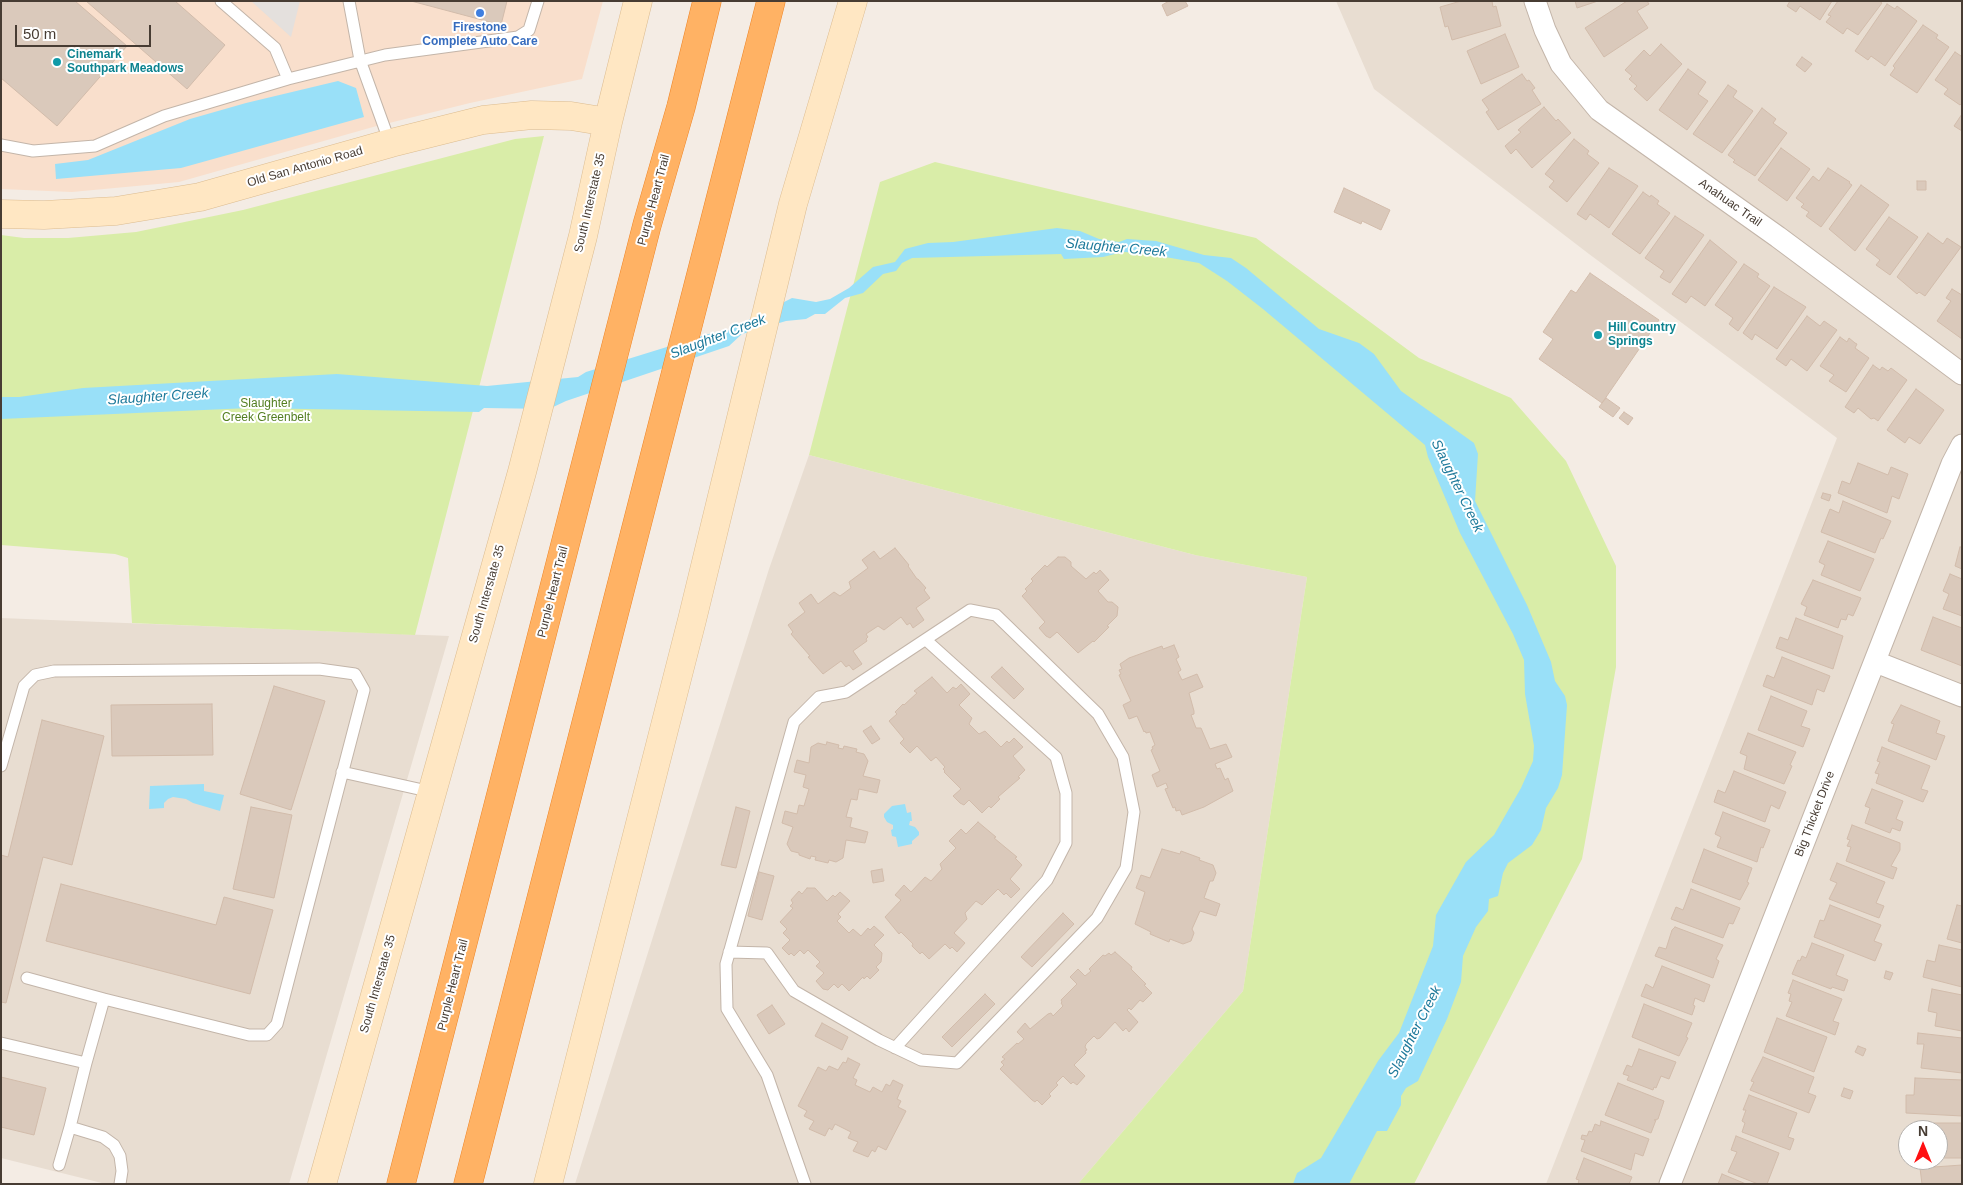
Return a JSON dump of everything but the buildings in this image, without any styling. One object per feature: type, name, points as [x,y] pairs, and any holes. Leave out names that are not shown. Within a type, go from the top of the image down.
[{"type":"highway","name":"Purple Heart Trail","points":[[401,1184],[647,225],[707,1]]},
{"type":"highway","points":[[468,1184],[771,1]]},
{"type":"highway","points":[[754,68],[779,1]]},
{"type":"main road","name":"South Interstate 35","points":[[324,1181],[522,472],[583,236],[608,122],[638,1]]},
{"type":"main road","points":[[548,1184],[688,639],[733,446],[793,204],[853,1]]},
{"type":"main road","name":"Old San Antonio Road","points":[[1,214],[44,215],[116,211],[200,197],[391,143],[483,120],[532,115],[571,116],[608,122]]},
{"type":"street","name":"Anahuac Trail","points":[[1535,1],[1545,30],[1561,64],[1599,110],[1778,237],[1962,374]]},
{"type":"street","name":"Big Thicket Drive","points":[[1670,1184],[1949,473],[1962,445]]},
{"type":"street","points":[[1876,662],[1962,696]]},
{"type":"lane","points":[[221,1],[275,48],[288,78]]},
{"type":"lane","points":[[349,1],[360,60],[391,143]]},
{"type":"lane","points":[[1,145],[33,150],[95,146],[164,116],[288,78],[385,55],[518,37],[529,30],[538,1]]},
{"type":"lane","points":[[729,952],[767,953],[794,991],[879,1040],[921,1060],[957,1063],[1097,918],[1126,868],[1134,812],[1124,757],[1098,714],[996,615],[970,610],[846,692],[819,697],[794,722],[729,952],[726,964],[727,1009],[767,1075],[805,1184]]},
{"type":"lane","points":[[895,1048],[1047,880],[1066,842],[1066,793],[1056,757],[926,640]]},
{"type":"lane","points":[[1,766],[24,686],[35,675],[54,671],[319,669],[355,674],[364,690],[277,1024],[267,1035],[249,1035],[27,978]]},
{"type":"lane","points":[[342,772],[432,792]]},
{"type":"lane","points":[[60,1165],[104,999]]},
{"type":"lane","points":[[1,1043],[86,1062]]},
{"type":"lane","points":[[70,1127],[103,1137],[114,1145],[120,1156],[122,1171],[120,1184]]},
{"type":"shaded area","points":[[1,1],[603,1],[582,79],[470,103],[373,127],[179,182],[72,192],[1,189]]},
{"type":"shaded area","points":[[251,1],[300,1],[291,37]]},
{"type":"shaded area","points":[[1336,1],[1962,1],[1962,1184],[1546,1184],[1837,438],[1589,254],[1374,89]]},
{"type":"shaded area","points":[[809,455],[1195,555],[1307,577],[1243,991],[1078,1184],[575,1184],[769,569]]},
{"type":"shaded area","points":[[1,618],[449,636],[289,1184],[106,1184],[1,1158]]},
{"type":"green space","name":"Slaughter Creek Greenbelt","points":[[544,136],[415,635],[132,623],[128,558],[115,554],[1,545],[1,235],[24,238],[68,238],[136,232],[243,210],[515,139]]},
{"type":"green space","points":[[935,162],[1256,238],[1419,358],[1511,398],[1566,461],[1616,566],[1616,667],[1582,859],[1414,1184],[1078,1184],[1243,991],[1307,577],[1195,555],[809,455],[880,182]]},
{"type":"water","points":[[338,81],[356,88],[364,117],[181,168],[56,179],[55,164],[88,160],[190,119],[246,103]]},
{"type":"water","name":"Slaughter Creek","points":[[1057,228],[1080,231],[1099,239],[1119,242],[1127,239],[1156,241],[1204,255],[1231,258],[1246,268],[1319,329],[1359,343],[1374,354],[1401,391],[1474,443],[1478,454],[1475,501],[1527,605],[1551,662],[1555,681],[1565,696],[1567,705],[1562,775],[1558,788],[1546,808],[1541,830],[1532,845],[1508,863],[1503,873],[1498,896],[1489,899],[1488,911],[1476,927],[1463,956],[1461,982],[1447,1019],[1418,1081],[1406,1088],[1401,1096],[1401,1105],[1387,1131],[1377,1131],[1349,1184],[1293,1184],[1297,1173],[1321,1158],[1378,1061],[1399,1033],[1433,946],[1436,915],[1466,862],[1494,835],[1521,788],[1533,761],[1534,746],[1525,694],[1524,660],[1513,634],[1460,533],[1428,457],[1425,445],[1263,309],[1227,281],[1199,263],[1143,253],[1123,252],[1103,257],[1064,259],[1061,254],[912,258],[902,263],[896,271],[883,274],[863,293],[845,298],[825,314],[815,314],[806,319],[786,321],[742,334],[729,346],[566,401],[549,409],[484,408],[479,412],[249,408],[1,419],[1,397],[19,397],[83,388],[337,374],[487,386],[578,377],[586,372],[712,333],[727,331],[792,298],[816,302],[830,299],[849,288],[873,267],[895,262],[905,249],[928,243],[953,242]]},
{"type":"water","points":[[204,784],[204,791],[224,795],[220,811],[186,799],[173,797],[164,803],[164,808],[149,809],[150,786]]},
{"type":"water","points":[[905,804],[907,813],[911,812],[912,821],[910,821],[909,825],[915,827],[919,835],[912,841],[912,844],[898,847],[896,837],[892,836],[891,830],[893,825],[887,822],[884,814],[892,806]]},
{"type":"place","name":"Firestone Complete Auto Care","points":[[480,13]]},
{"type":"place","name":"Cinemark Southpark Meadows","points":[[57,62]]},
{"type":"place","name":"Hill Country Springs","points":[[1598,335]]}]
